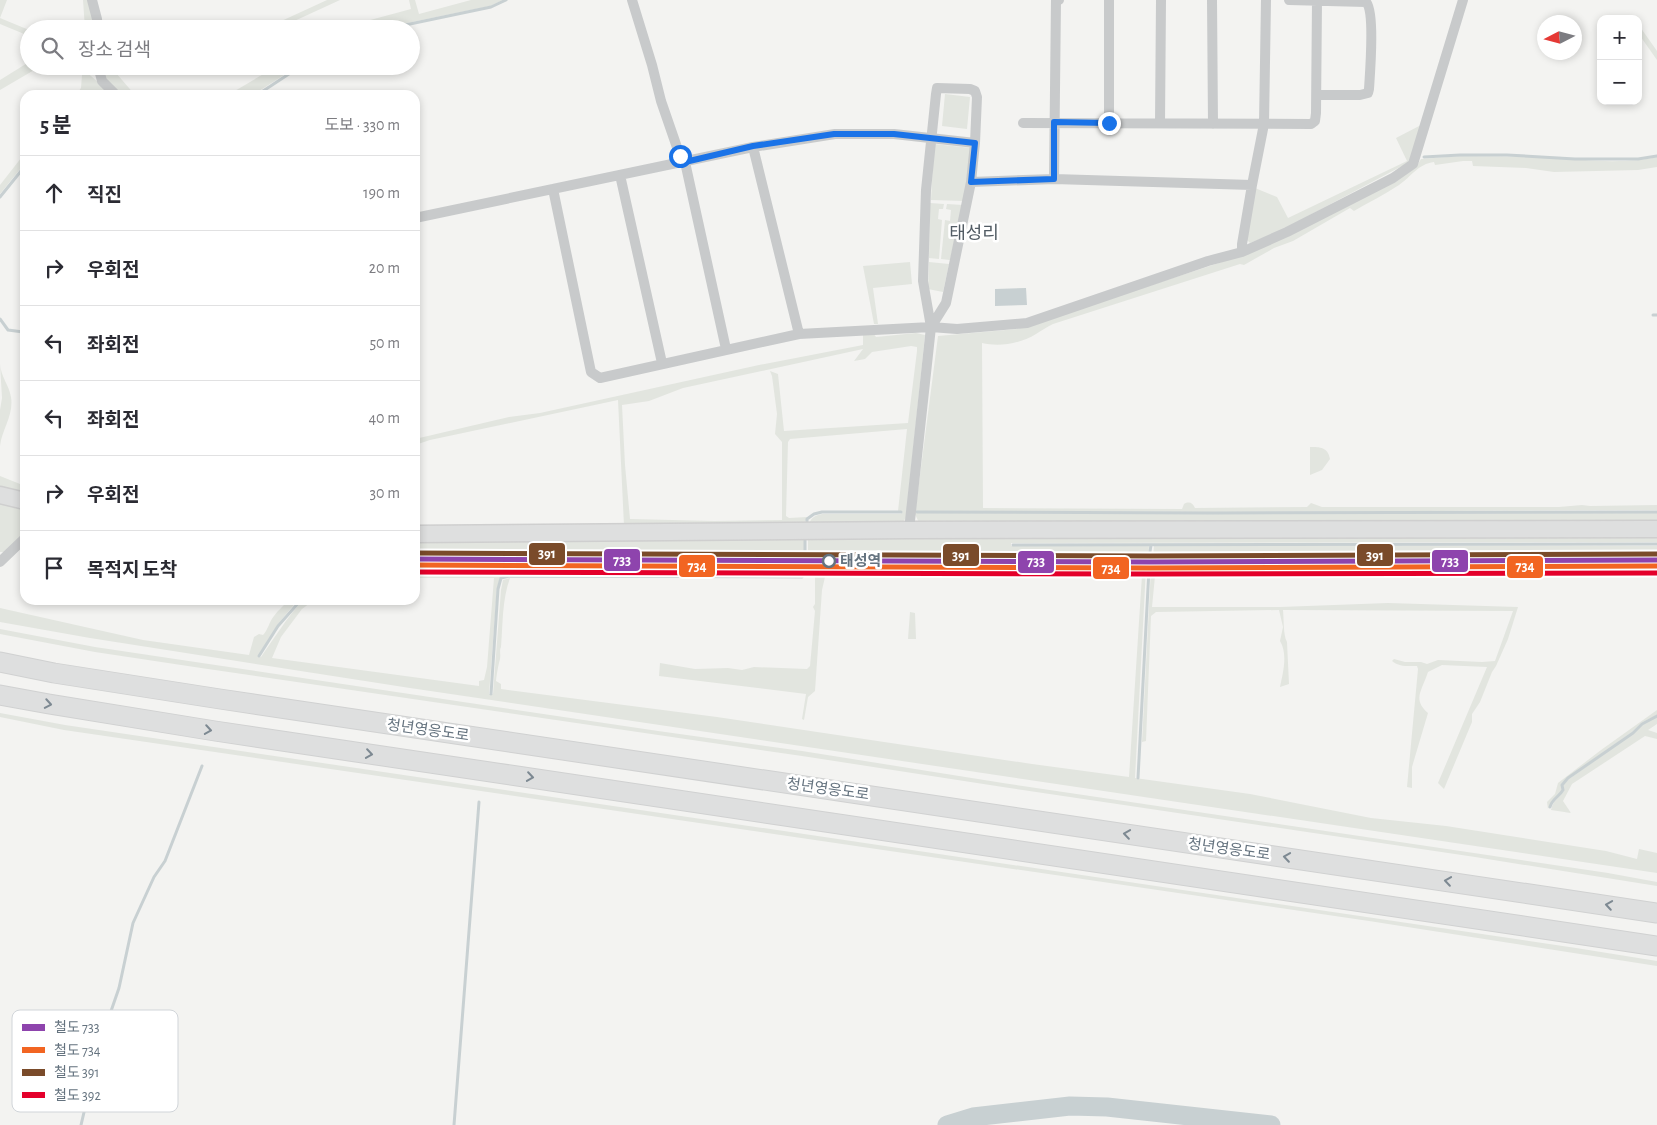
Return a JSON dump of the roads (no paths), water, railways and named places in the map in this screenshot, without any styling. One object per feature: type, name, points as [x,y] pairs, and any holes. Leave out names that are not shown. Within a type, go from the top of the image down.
[{"type":"highway","name":"청년영웅도로","points":[[0,662],[54,673],[210,698],[1657,914]]},
{"type":"highway","name":"청년영웅도로","points":[[0,695],[225,732],[1657,946]]},
{"type":"main road","points":[[0,494],[20,500]]},
{"type":"main road","points":[[420,534],[909,530],[1657,529]]},
{"type":"street","points":[[92,0],[97,20]]},
{"type":"street","points":[[632,0],[661,101],[680,156],[685,162],[726,349]]},
{"type":"street","points":[[1054,179],[1056,0],[1059,0]]},
{"type":"street","points":[[1109,0],[1109,123]]},
{"type":"street","points":[[1160,123],[1161,0]]},
{"type":"street","points":[[1212,0],[1212,124]]},
{"type":"street","points":[[1242,252],[1264,124],[1266,0]]},
{"type":"street","points":[[1289,0],[1366,2],[1369,5],[1371,23],[1368,93],[1360,95],[1317,95]]},
{"type":"street","points":[[1023,122],[1311,124],[1315,121],[1317,95],[1317,0]]},
{"type":"street","points":[[553,189],[591,372],[600,378],[799,334],[931,327],[957,329],[1027,323],[1242,252],[1287,232],[1393,178],[1413,164],[1462,0]]},
{"type":"street","points":[[100,75],[102,81],[111,90]]},
{"type":"street","points":[[909,530],[931,327],[923,281],[930,138],[937,88],[970,89],[975,91],[977,97],[971,182],[946,303],[931,327]]},
{"type":"street","points":[[420,217],[753,146],[834,134],[870,133],[975,143]]},
{"type":"street","points":[[753,146],[799,334]]},
{"type":"street","points":[[620,175],[662,363]]},
{"type":"street","points":[[971,182],[1054,179],[1252,185]]},
{"type":"street","points":[[0,562],[20,543]]},
{"type":"waterway","points":[[420,22],[491,7],[506,0]]},
{"type":"waterway","points":[[265,90],[287,75]]},
{"type":"waterway","points":[[1424,157],[1507,155],[1575,159],[1638,159],[1657,156]]},
{"type":"waterway","points":[[0,197],[20,172]]},
{"type":"waterway","points":[[0,319],[8,330],[20,332]]},
{"type":"waterway","points":[[807,525],[807,519],[814,514],[822,512],[901,512]]},
{"type":"waterway","points":[[917,512],[1657,512]]},
{"type":"waterway","points":[[805,536],[805,556]]},
{"type":"waterway","points":[[1013,545],[1657,544]]},
{"type":"waterway","points":[[1149,558],[1151,545]]},
{"type":"waterway","points":[[491,694],[498,589],[501,578],[510,576],[802,577],[806,569]]},
{"type":"waterway","points":[[1138,778],[1149,569]]},
{"type":"waterway","points":[[259,656],[278,626],[297,605]]},
{"type":"waterway","points":[[1550,807],[1563,790],[1562,785],[1568,778],[1633,733],[1642,724],[1657,716]]},
{"type":"waterway","points":[[111,1010],[119,988],[133,923],[154,877],[165,861],[202,766]]},
{"type":"waterway","points":[[454,1125],[479,802]]},
{"type":"waterway","points":[[947,1125],[973,1117],[1070,1106],[1107,1107],[1271,1125]]},
{"type":"waterway","points":[[81,1125],[84,1112]]},
{"type":"rail line","name":"391","points":[[420,553],[1150,556],[1657,554]]},
{"type":"rail line","name":"733","points":[[420,559],[1150,562],[1657,560]]},
{"type":"rail line","name":"734","points":[[420,565],[1150,568],[1657,566]]},
{"type":"rail line","name":"392","points":[[420,572],[1657,573]]},
{"type":"place","name":"태성역","points":[[829,561]]},
{"type":"district","name":"태성리","points":[[974,233]]}]
